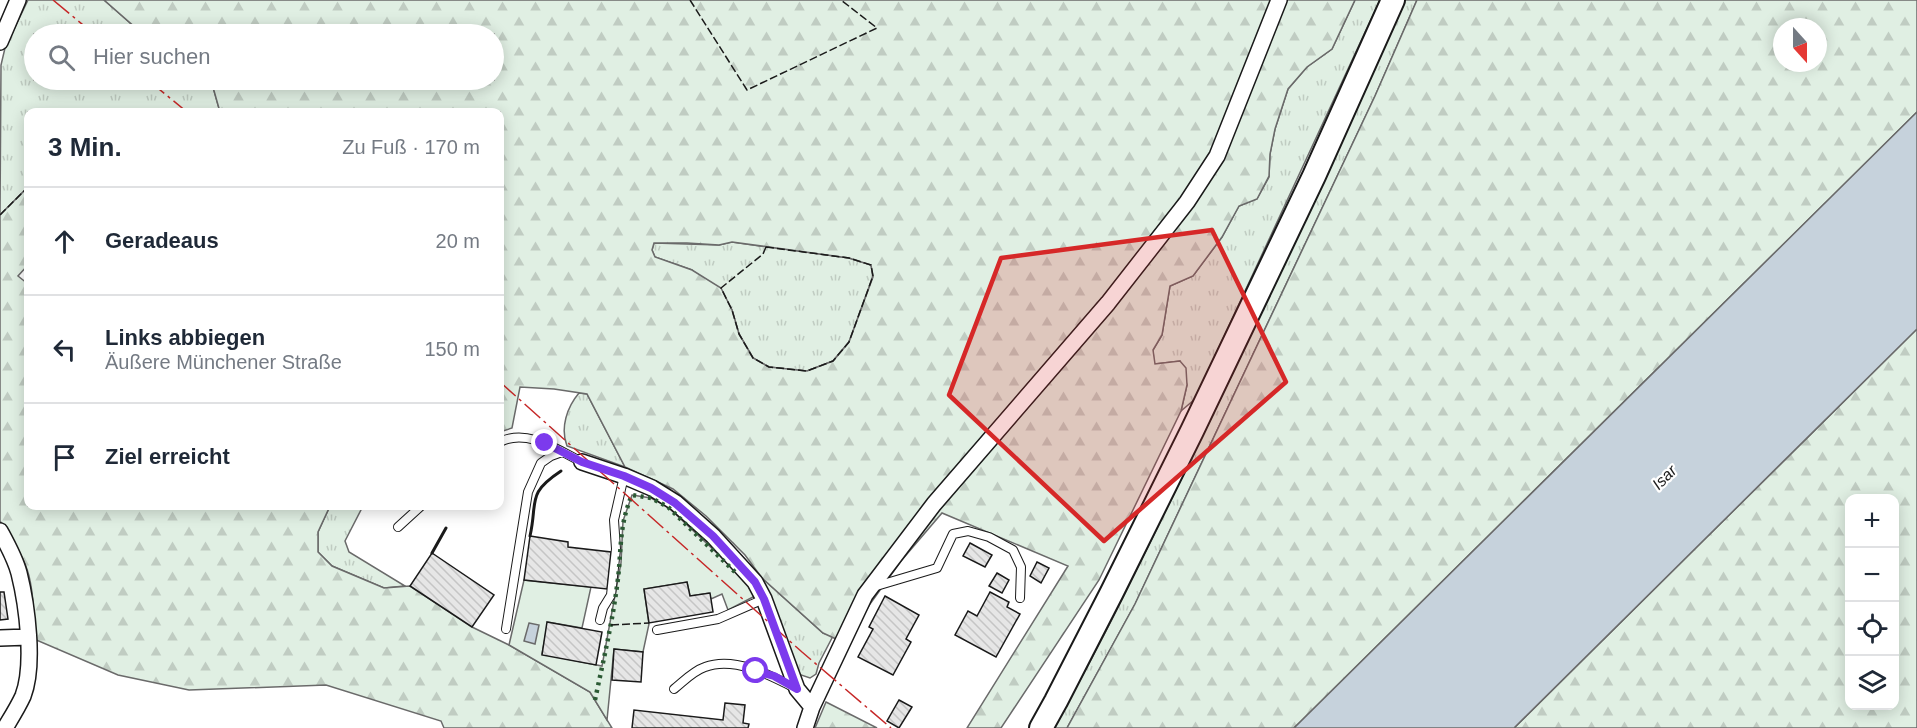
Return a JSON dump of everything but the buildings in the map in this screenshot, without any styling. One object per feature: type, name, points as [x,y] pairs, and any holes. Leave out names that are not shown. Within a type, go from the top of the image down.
[{"type":"main road","points":[[1041,728],[1192,431],[1314,176],[1393,0]]},
{"type":"street","points":[[0,42],[18,0]]},
{"type":"street","points":[[805,728],[812,707],[865,595],[955,479],[1108,303],[1187,202],[1217,156],[1279,0]]},
{"type":"street","points":[[582,462],[651,488],[675,503],[713,536],[755,582],[764,599],[797,689],[812,707]]},
{"type":"street","points":[[0,531],[19,571],[28,637],[27,672],[23,694],[5,728]]},
{"type":"street","points":[[0,638],[28,637]]},
{"type":"lane","points":[[504,440],[527,439],[545,443],[582,462]]},
{"type":"lane","points":[[506,629],[528,492],[541,463],[562,452]]},
{"type":"lane","points":[[600,620],[603,608],[611,595],[616,549],[615,520],[624,476]]},
{"type":"lane","points":[[398,527],[417,510]]},
{"type":"lane","points":[[871,587],[937,568],[953,534],[968,531],[988,537],[1013,550],[1021,567],[1020,598]]},
{"type":"lane","points":[[657,630],[717,619],[764,599]]},
{"type":"lane","points":[[674,689],[694,672],[706,666],[721,663],[774,676],[797,689]]},
{"type":"highlighted area","points":[[1212,230],[1286,382],[1104,541],[949,395],[1001,258]]},
{"type":"green space","points":[[28,0],[104,0],[131,24],[24,24],[24,90],[214,90],[219,108],[24,108],[24,191],[0,215],[1,65],[5,48]]},
{"type":"green space","points":[[104,0],[1355,0],[1332,49],[1307,67],[1288,89],[1275,129],[1269,176],[1257,199],[1239,206],[1222,237],[1193,276],[1170,286],[1162,335],[1153,350],[1155,364],[1180,361],[1186,368],[1187,385],[1181,411],[1099,580],[1001,728],[967,728],[1068,566],[942,513],[901,561],[870,604],[847,644],[823,633],[762,578],[745,555],[706,516],[673,489],[625,467],[587,394],[520,387],[512,428],[504,431],[504,108],[219,108],[214,90],[504,90],[504,24],[131,24]],"holes":[[[732,242],[849,258],[871,265],[873,277],[849,342],[833,361],[807,371],[769,367],[753,358],[739,334],[732,310],[721,288],[692,270],[655,257],[652,250],[654,243],[719,245]]]},
{"type":"green space","points":[[1355,0],[1380,0],[1195,399],[1181,411],[1187,385],[1180,361],[1154,364],[1153,350],[1162,335],[1170,286],[1193,276],[1222,237],[1239,206],[1257,199],[1269,177],[1270,154],[1275,129],[1288,89],[1307,67],[1332,49]]},
{"type":"green space","points":[[1404,0],[1417,0],[1375,96],[1135,604],[1067,728],[1053,728],[1111,620],[1228,383]]},
{"type":"green space","points":[[1417,0],[1917,0],[1917,112],[1294,728],[1067,728],[1135,604],[1375,96]]},
{"type":"green space","points":[[24,191],[24,269],[18,276],[24,281],[24,510],[328,510],[318,532],[318,552],[332,566],[384,588],[410,586],[472,627],[509,645],[590,692],[612,728],[444,728],[441,721],[326,685],[189,690],[118,675],[34,639],[33,600],[27,569],[21,554],[0,521],[0,215]]},
{"type":"green space","points":[[732,242],[849,258],[871,265],[873,276],[849,342],[833,361],[807,371],[769,367],[753,358],[739,334],[732,310],[692,270],[655,257],[652,250],[654,243],[719,245]]},
{"type":"green space","points":[[1917,329],[1917,728],[1514,728]]},
{"type":"green space","points":[[579,393],[587,394],[625,467],[567,446],[564,432],[566,418]]},
{"type":"green space","points":[[632,495],[651,498],[668,507],[753,587],[755,596],[728,610],[722,594],[711,599],[709,593],[690,596],[687,582],[644,589],[649,624],[643,652],[614,649],[607,720],[590,692],[509,645],[524,580],[591,587],[582,628],[548,622],[542,654],[602,666],[621,563],[623,521]]},
{"type":"green space","points":[[328,510],[361,510],[345,541],[349,552],[405,586],[384,588],[332,566],[318,552],[318,532]]},
{"type":"green space","points":[[762,578],[823,633],[833,636],[816,674],[810,678],[798,674],[795,668]]},
{"type":"green space","points":[[826,702],[877,728],[815,728]]},
{"type":"water","name":"Isar","points":[[1917,112],[1917,329],[1514,728],[1294,728]]},
{"type":"water","points":[[529,623],[539,625],[535,644],[524,641]]},
{"type":"hedge","points":[[595,700],[615,600],[622,529],[632,495],[651,498],[668,507],[738,575]]},
{"type":"fence","points":[[690,0],[747,90],[877,28],[841,0]]},
{"type":"fence","points":[[0,215],[24,191]]},
{"type":"fence","points":[[766,247],[849,258],[871,265],[873,276],[849,342],[833,361],[807,371],[769,367],[753,358],[739,334],[732,310],[721,288],[763,254],[766,247]]},
{"type":"fence","points":[[611,625],[649,623]]},
{"type":"wall","points":[[530,536],[538,492],[561,471]]},
{"type":"wall","points":[[432,553],[446,528]]},
{"type":"power","points":[[53,0],[82,24]]},
{"type":"power","points":[[160,90],[182,108]]},
{"type":"power","points":[[504,386],[802,652],[891,728]]},
{"type":"route","points":[[545,443],[582,462],[651,488],[675,503],[713,536],[755,582],[779,635],[797,689],[774,676],[756,671]]}]
